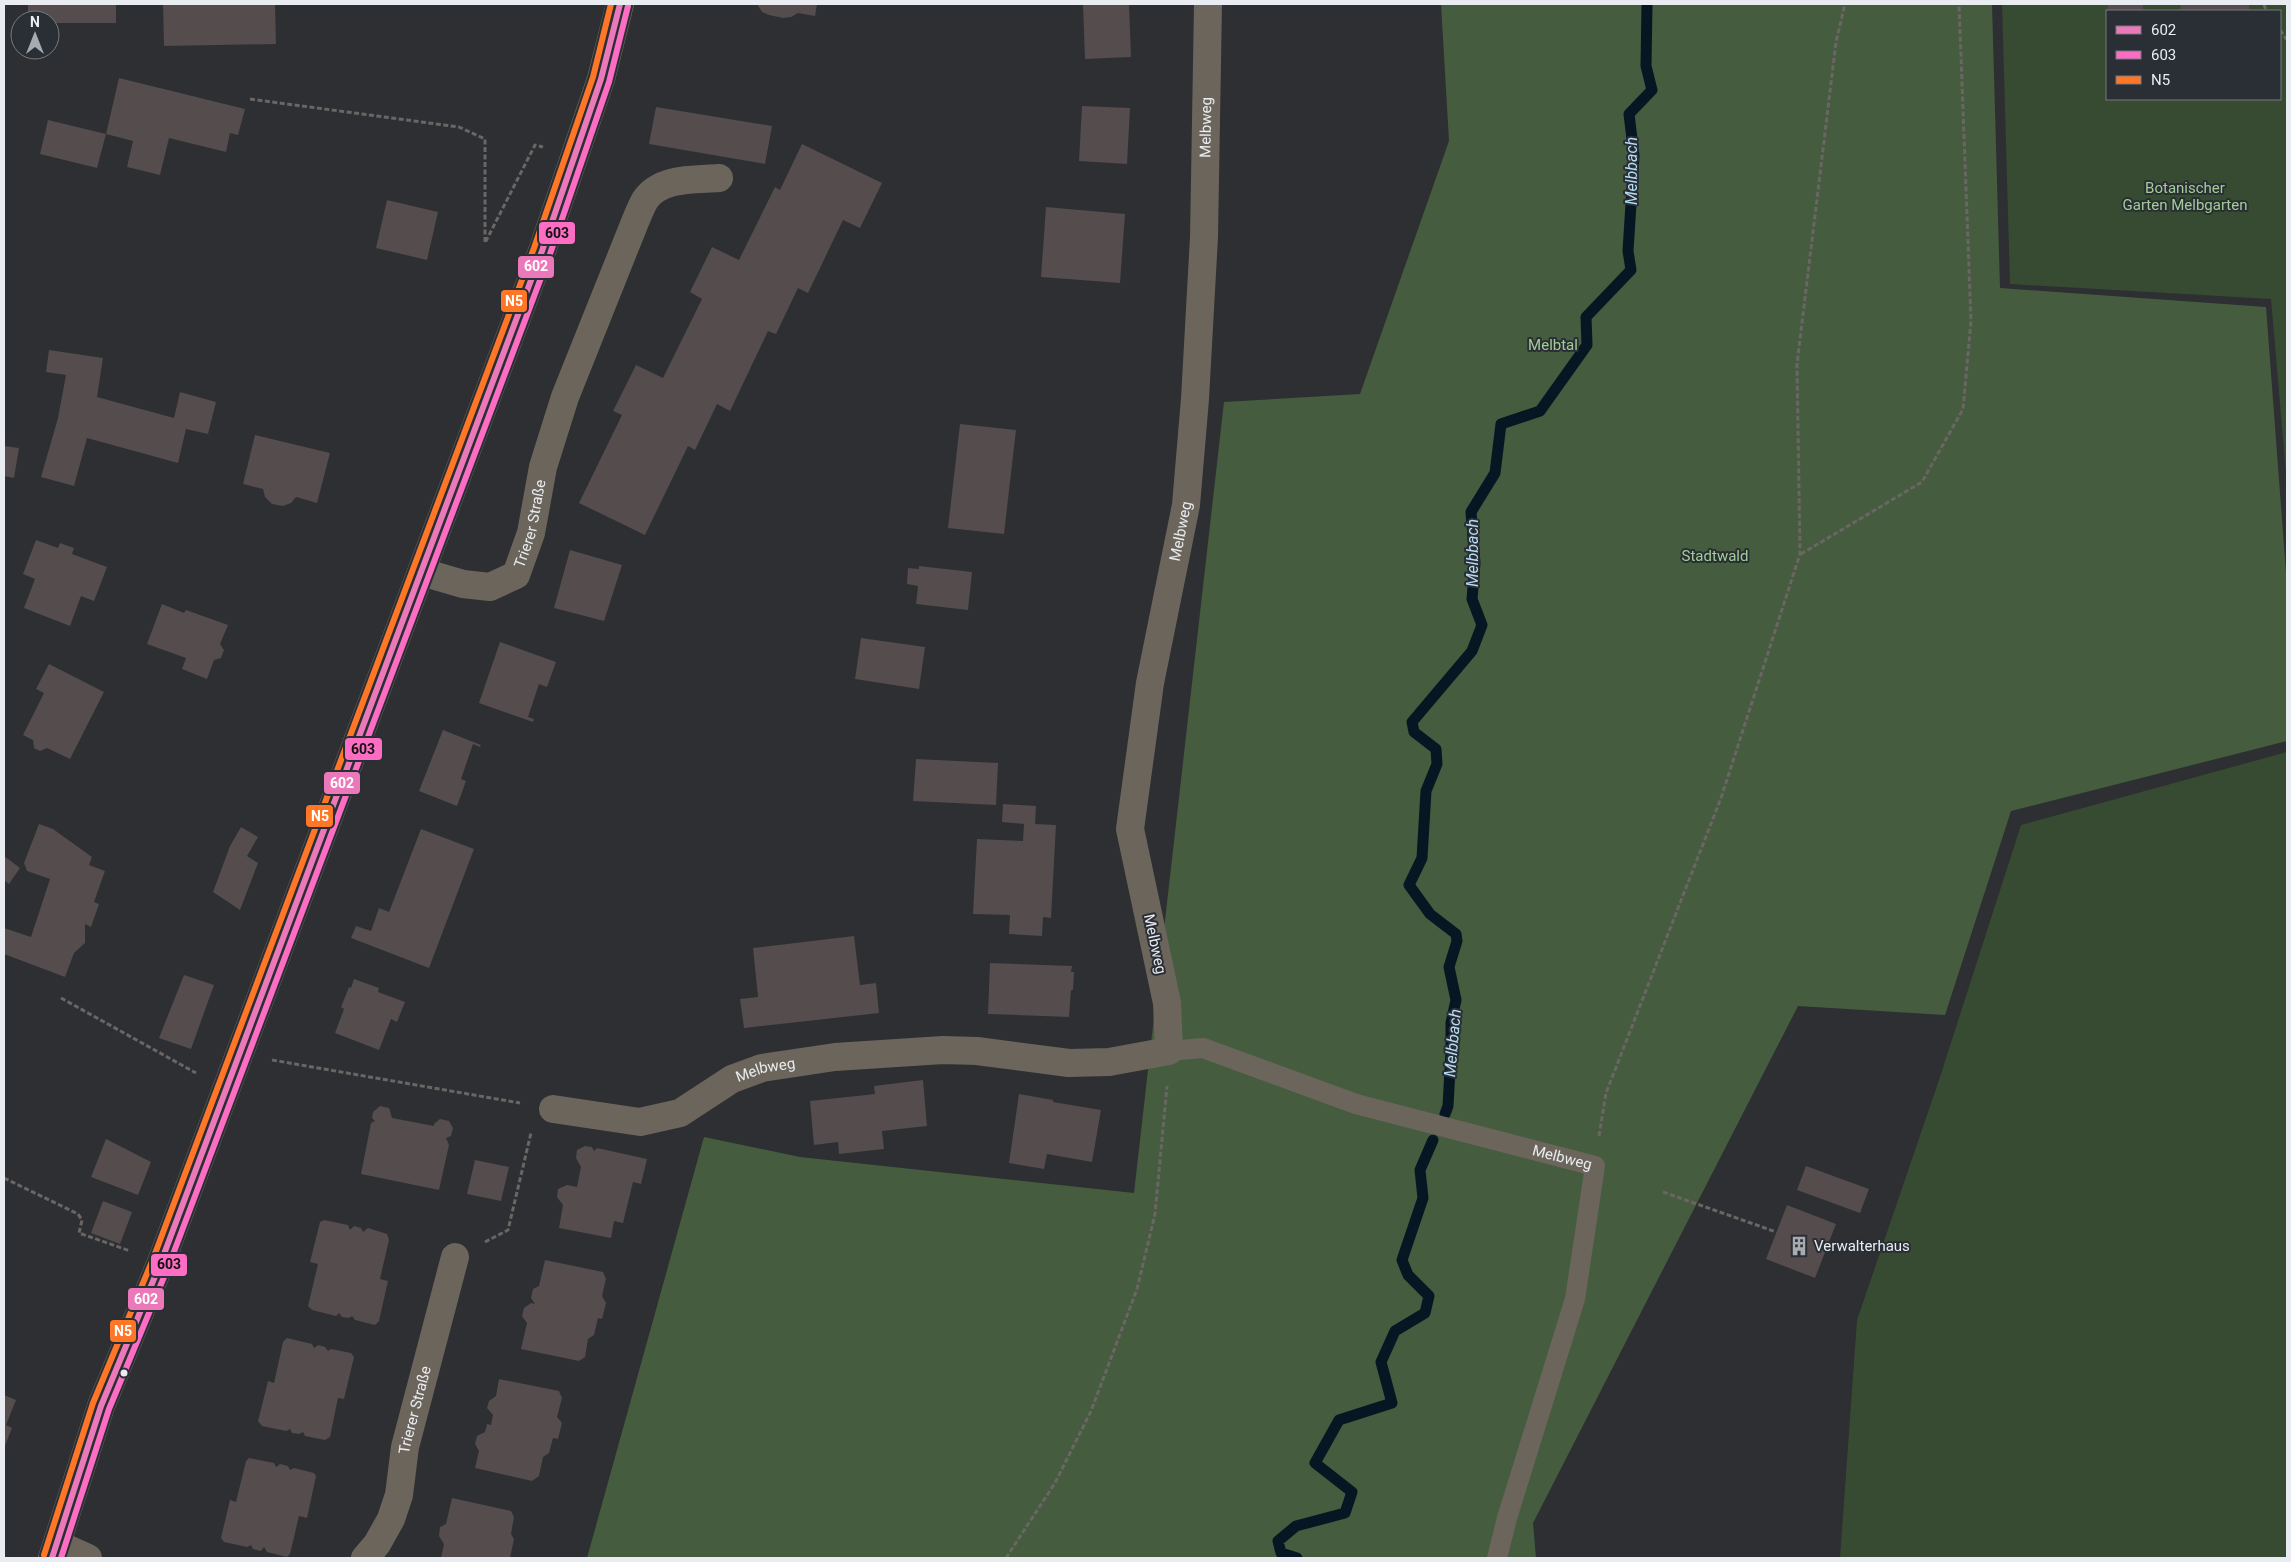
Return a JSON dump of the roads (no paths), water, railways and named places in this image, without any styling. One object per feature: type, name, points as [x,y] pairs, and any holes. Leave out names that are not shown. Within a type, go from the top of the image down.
[{"type":"street","points":[[88,1558],[55,1551],[102,1401],[161,1262],[422,572],[576,154],[601,79],[620,4]]},
{"type":"street","name":"Melbweg","points":[[546,1107],[640,1122],[680,1113],[732,1078],[762,1068],[835,1057],[943,1050],[977,1051],[1068,1063],[1109,1062],[1169,1051],[1167,1003],[1130,829],[1150,682],[1186,505],[1195,399],[1204,238],[1208,4]]},
{"type":"street","name":"Trierer Straße","points":[[422,572],[463,584],[490,587],[516,575],[531,533],[542,467],[565,397],[646,199],[658,188],[674,182],[719,178]]},
{"type":"street","name":"Trierer Straße","points":[[365,1558],[377,1544],[391,1519],[399,1495],[405,1447],[455,1257]]},
{"type":"lane","name":"Melbweg","points":[[1169,1051],[1203,1048],[1356,1104],[1594,1166],[1575,1300],[1507,1518],[1497,1558]]},
{"type":"waterway","name":"Melbbach","points":[[1445,1114],[1448,1106],[1451,1023],[1456,1000],[1449,967],[1457,941],[1456,934],[1430,914],[1409,885],[1422,858],[1426,791],[1437,764],[1436,749],[1414,732],[1412,722],[1472,651],[1482,625],[1472,599],[1475,563],[1471,512],[1495,473],[1501,424],[1540,411],[1587,345],[1586,317],[1631,270],[1628,251],[1634,156],[1629,114],[1652,90],[1646,66],[1647,4]]},
{"type":"waterway","name":"Melbbach","points":[[1297,1558],[1281,1553],[1278,1541],[1296,1526],[1345,1513],[1352,1492],[1315,1463],[1339,1420],[1392,1403],[1381,1362],[1395,1331],[1425,1313],[1429,1296],[1408,1275],[1402,1260],[1423,1198],[1420,1170],[1433,1140]]},
{"type":"place","name":"Verwalterhaus","points":[[1799,1246]]},
{"type":"park label","name":"Botanischer Garten Melbgarten","points":[[2185,196]]},
{"type":"park label","name":"Melbtal","points":[[1553,345]]},
{"type":"park label","name":"Stadtwald","points":[[1715,556]]}]
